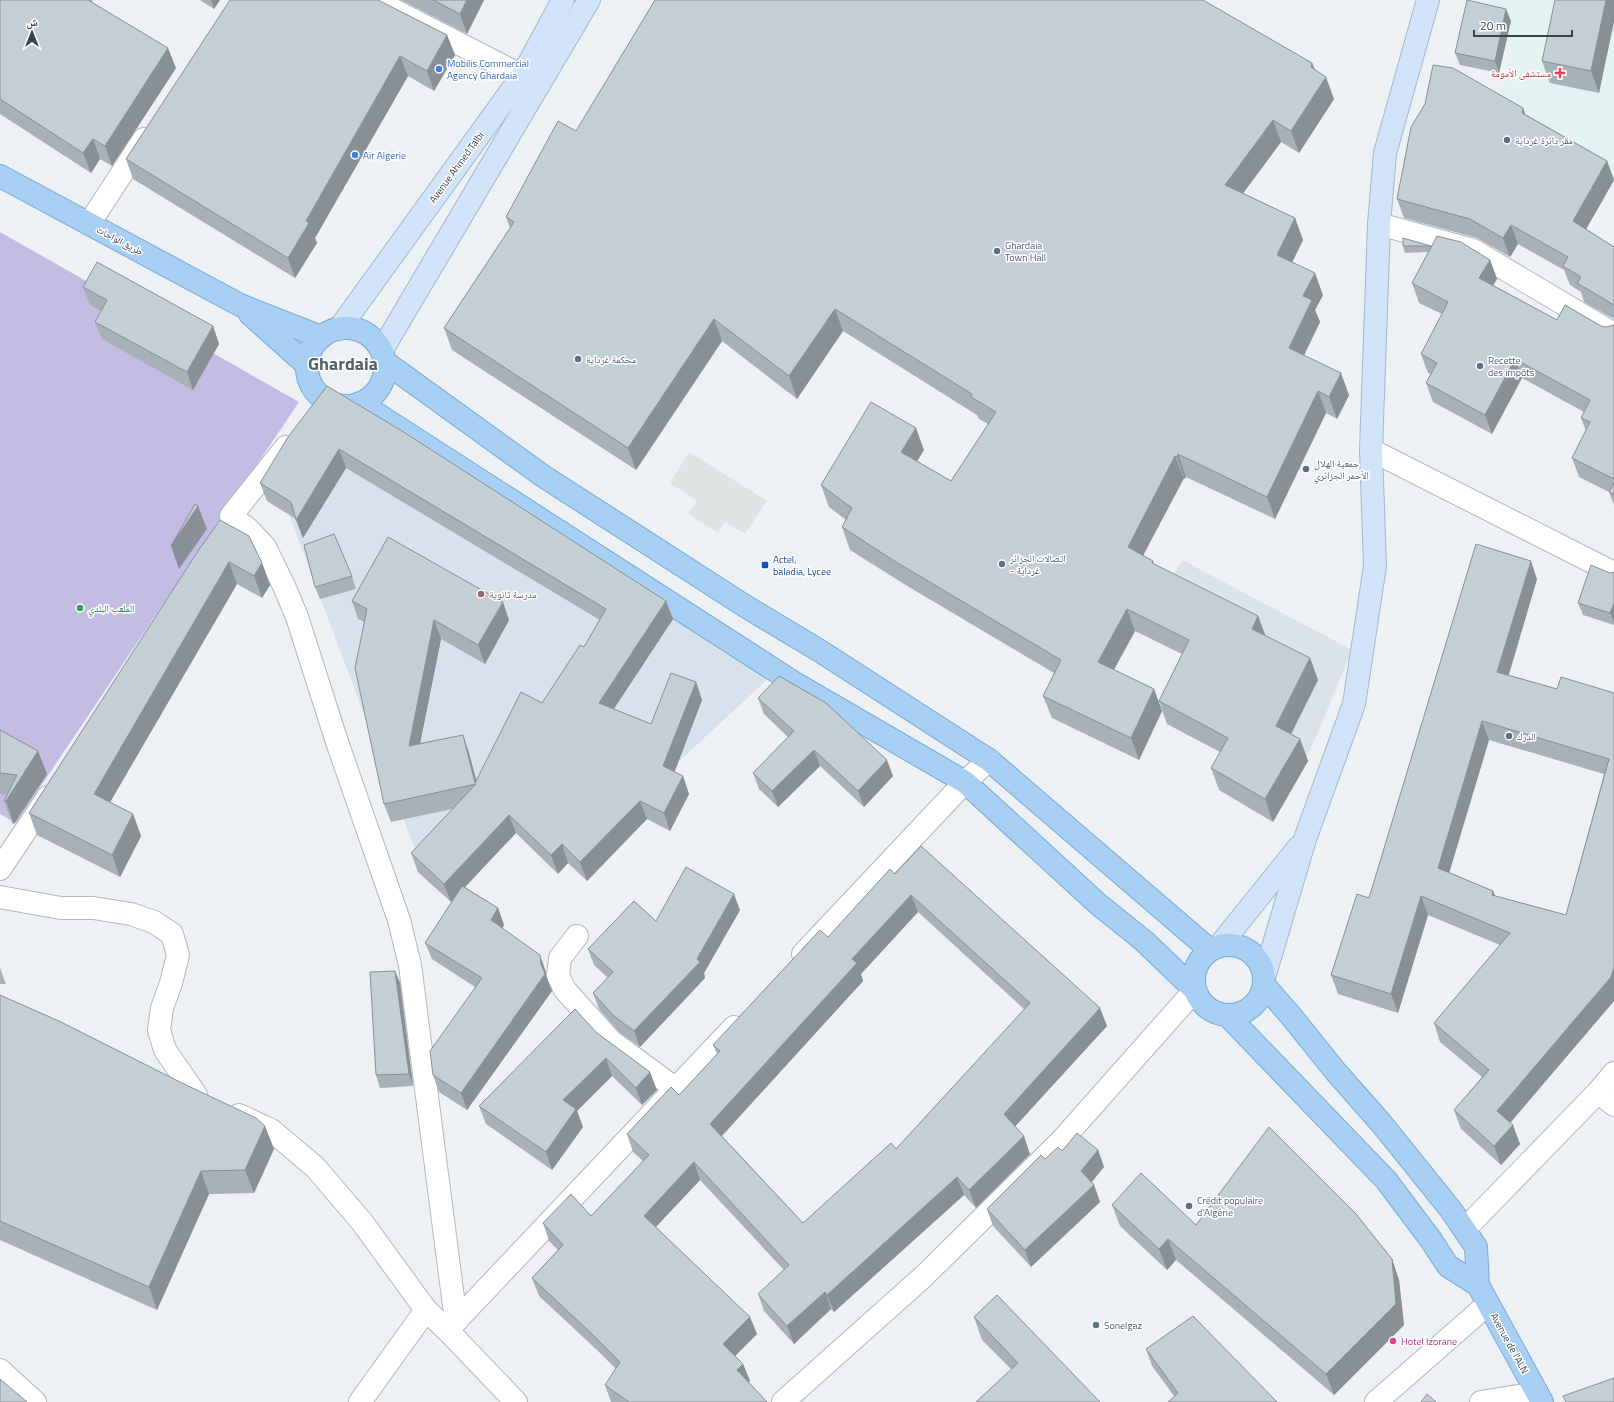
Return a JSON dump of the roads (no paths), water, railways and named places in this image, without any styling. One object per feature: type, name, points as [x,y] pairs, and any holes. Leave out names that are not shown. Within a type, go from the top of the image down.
[{"type":"main road","name":"طريق الواحات","points":[[0,176],[240,305],[330,333]]},
{"type":"main road","name":"طريق الواحات","points":[[240,305],[307,366]]},
{"type":"main road","points":[[352,328],[364,332],[375,339],[384,356],[385,375],[380,387],[372,397],[360,404],[348,406],[319,405],[308,378],[307,366],[309,355],[314,345],[330,333],[352,328]]},
{"type":"main road","points":[[384,356],[544,476],[745,606],[820,650],[989,760],[1215,948]]},
{"type":"main road","points":[[360,404],[796,684],[965,782],[1098,904],[1144,941],[1195,990]]},
{"type":"main road","points":[[1265,980],[1261,996],[1256,1004],[1238,1015],[1228,1016],[1218,1014],[1209,1009],[1200,1001],[1195,990],[1194,979],[1196,968],[1201,958],[1215,948],[1232,944],[1254,954],[1261,963],[1265,980],[1291,1016],[1336,1072],[1382,1123],[1432,1184],[1465,1229],[1476,1247],[1483,1294]]},
{"type":"main road","points":[[1228,1016],[1386,1180],[1431,1240],[1448,1266],[1483,1294]]},
{"type":"main road","name":"Avenue de l'ALN","points":[[1483,1294],[1539,1397]]},
{"type":"street","points":[[374,0],[522,76]]},
{"type":"street","name":"Avenue Ahmed Talbi","points":[[330,333],[522,76],[563,0]]},
{"type":"street","points":[[384,356],[589,0]]},
{"type":"street","points":[[1265,980],[1305,839],[1354,704],[1375,566],[1371,450],[1379,224],[1385,153],[1428,0]]},
{"type":"street","points":[[89,224],[153,125]]},
{"type":"street","points":[[1379,224],[1473,250],[1614,334]]},
{"type":"street","points":[[218,535],[299,430]]},
{"type":"street","points":[[1371,450],[1614,573]]},
{"type":"street","points":[[232,516],[248,529],[265,547],[297,617],[337,742],[399,920],[410,965],[452,1326]]},
{"type":"street","points":[[790,967],[965,782],[989,760]]},
{"type":"street","points":[[0,869],[59,780]]},
{"type":"street","points":[[1215,948],[1305,839]]},
{"type":"street","points":[[0,897],[61,908],[93,908],[131,914],[154,922],[172,934],[178,955],[171,983],[162,1008],[159,1030],[165,1050],[196,1095]]},
{"type":"street","points":[[577,936],[560,958],[558,976],[565,990],[611,1042],[676,1089]]},
{"type":"street","points":[[784,1402],[924,1276],[1062,1140],[1195,990]]},
{"type":"street","points":[[452,1326],[746,1014]]},
{"type":"street","points":[[1465,1229],[1606,1099],[1614,1073]]},
{"type":"street","points":[[161,1077],[272,1130],[315,1167],[362,1222],[426,1310],[452,1326],[516,1402]]},
{"type":"street","points":[[1376,1402],[1483,1294]]},
{"type":"street","points":[[360,1402],[426,1310]]},
{"type":"street","points":[[0,1370],[35,1402]]},
{"type":"street","points":[[1481,1402],[1539,1397]]},
{"type":"place","name":"Mobilis Commercial Agency Ghardaia","points":[[439,69]]},
{"type":"place","name":"مستشفى الأمومة","points":[[1560,73]]},
{"type":"place","name":"مقر دائرة غرداية","points":[[1507,140]]},
{"type":"place","name":"Air Algerie","points":[[355,155]]},
{"type":"place","name":"Ghardaia Town Hall","points":[[997,251]]},
{"type":"place","name":"محكمة غرداية","points":[[578,359]]},
{"type":"place","name":"Recette des impôts","points":[[1480,366]]},
{"type":"place","name":"جمعية الهلال الأحمر الجزائري","points":[[1306,469]]},
{"type":"place","name":"اتصالات الجزائر - غرداية","points":[[1002,564]]},
{"type":"place","name":"Actel, baladia, Lycee","points":[[765,565]]},
{"type":"place","name":"مدرسة ثانوية","points":[[481,594]]},
{"type":"place","name":"الملعب البلدي","points":[[80,608]]},
{"type":"place","name":"الدرك","points":[[1509,736]]},
{"type":"place","name":"Crédit populaire d'Algérie","points":[[1189,1206]]},
{"type":"place","name":"Sonelgaz","points":[[1096,1325]]},
{"type":"place","name":"Hotel Izorane","points":[[1393,1341]]},
{"type":"district","name":"Ghardaia","points":[[343,364]]}]
